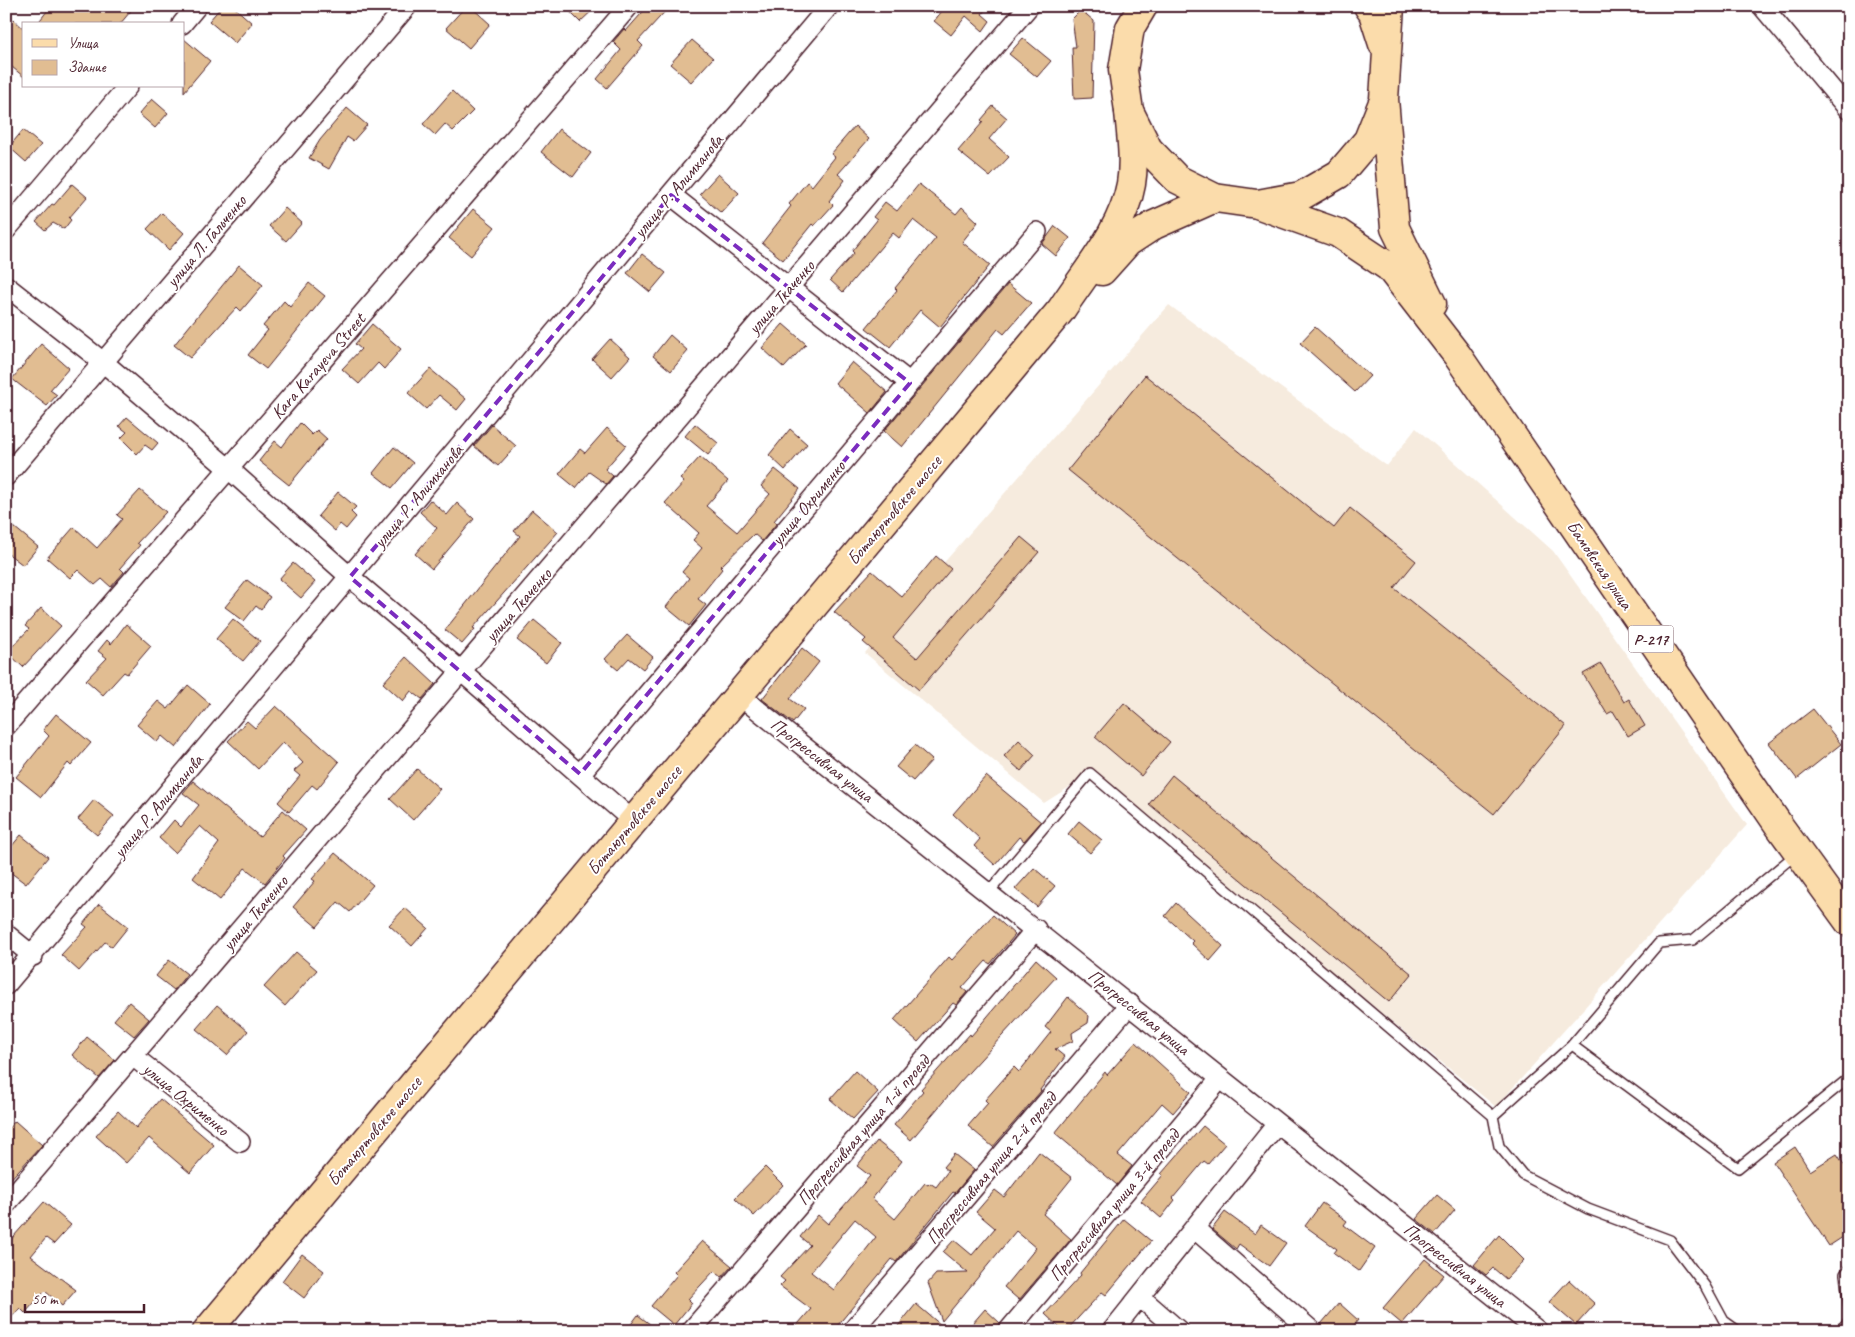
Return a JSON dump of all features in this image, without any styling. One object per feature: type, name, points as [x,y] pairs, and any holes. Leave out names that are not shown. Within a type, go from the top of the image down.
[{"type":"main road","points":[[1061,310],[1121,217],[1131,184],[1132,153],[1129,111],[1123,70],[1130,28],[1143,6]]},
{"type":"main road","points":[[1368,6],[1373,13],[1386,55]]},
{"type":"main road","points":[[1390,6],[1384,99],[1395,228],[1457,355]]},
{"type":"main road","points":[[1257,204],[1301,196],[1339,174],[1368,140],[1384,99]]},
{"type":"main road","points":[[1129,111],[1148,149],[1177,179],[1215,198],[1257,204],[1338,232],[1388,267],[1457,355]]},
{"type":"main road","points":[[1061,310],[1128,242],[1154,225],[1215,198]]},
{"type":"main road","name":"Ботаюртовское шоссе","points":[[207,1331],[1061,310]]},
{"type":"main road","name":"Бамовская улица","points":[[1457,355],[1798,852],[1849,922]]},
{"type":"street","points":[[184,22],[197,6]]},
{"type":"street","name":"улица Л. Гальченко","points":[[6,476],[406,6]]},
{"type":"street","name":"Kara Karayeva Street","points":[[6,726],[629,6]]},
{"type":"street","name":"улица Р. Алимханова","points":[[6,985],[33,956],[829,6]]},
{"type":"street","name":"улица Ткаченко","points":[[6,1204],[1029,6]]},
{"type":"street","points":[[1762,6],[1849,110]]},
{"type":"street","points":[[6,230],[126,88]]},
{"type":"street","points":[[671,195],[910,382]]},
{"type":"street","name":"улица Охрименко","points":[[580,774],[1037,232]]},
{"type":"street","points":[[6,286],[103,362],[229,469],[350,577],[462,671],[633,821]]},
{"type":"street","name":"Прогрессивная улица","points":[[739,695],[1036,929],[1220,1079],[1538,1331]]},
{"type":"street","name":"Прогрессивная улица 1-й проезд","points":[[691,1331],[1036,929]]},
{"type":"street","points":[[6,934],[33,956]]},
{"type":"street","name":"Прогрессивная улица 2-й проезд","points":[[852,1331],[1130,1004]]},
{"type":"street","name":"улица Охрименко","points":[[133,1056],[240,1142]]},
{"type":"street","name":"Прогрессивная улица 3-й проезд","points":[[1008,1331],[1220,1079]]},
{"type":"street","points":[[1112,1331],[1277,1124]]},
{"type":"street","points":[[1195,1229],[1312,1331]]},
{"type":"street","points":[[1140,1297],[1178,1331]]},
{"type":"lane","points":[[988,892],[1090,773],[1493,1116],[1499,1146],[1523,1175],[1588,1209],[1670,1240],[1705,1286],[1724,1321],[1738,1331]]},
{"type":"lane","points":[[1493,1116],[1572,1044],[1660,943],[1693,940],[1798,852]]},
{"type":"lane","points":[[1572,1044],[1738,1168],[1849,1078]]},
{"type":"lane","points":[[1849,1269],[1845,1274],[1849,1307]]},
{"type":"lane","points":[[1839,1331],[1849,1321]]},
{"type":"highlighted area","points":[[671,195],[910,383],[580,774],[350,577]]},
{"type":"shaded area","points":[[1169,305],[1387,466],[1416,428],[1553,551],[1747,825],[1496,1107],[1090,774],[1044,803],[865,653]]},
{"type":"building","points":[[51,6],[135,6],[122,22],[39,22]]},
{"type":"building","points":[[222,6],[233,6],[252,23],[235,43],[209,21]]},
{"type":"building","points":[[466,6],[470,6],[490,24],[469,48],[446,28]]},
{"type":"building","points":[[564,6],[597,6],[580,22]]},
{"type":"building","points":[[648,6],[670,6],[638,41],[643,46],[607,88],[597,79],[621,50],[613,42],[624,29],[626,31]]},
{"type":"building","points":[[946,6],[988,6],[982,14],[990,21],[983,31],[966,16],[951,35],[934,21]]},
{"type":"building","points":[[1081,10],[1094,21],[1092,98],[1074,99],[1072,47],[1076,47],[1072,19]]},
{"type":"building","points":[[13,19],[22,27],[22,75],[6,62],[6,27]]},
{"type":"building","points":[[1023,38],[1051,61],[1037,77],[1009,54]]},
{"type":"building","points":[[185,40],[210,61],[184,92],[185,88]]},
{"type":"building","points":[[692,40],[713,58],[691,82],[670,64]]},
{"type":"building","points":[[452,91],[473,111],[453,131],[445,124],[435,135],[423,124]]},
{"type":"building","points":[[152,99],[168,113],[155,128],[139,114]]},
{"type":"building","points":[[993,106],[1007,118],[989,139],[1009,157],[990,177],[958,151],[983,122],[981,120]]},
{"type":"building","points":[[347,108],[367,125],[353,141],[347,137],[329,169],[309,158],[320,140]]},
{"type":"building","points":[[855,126],[869,139],[838,174],[845,180],[829,201],[833,205],[814,226],[812,224],[783,260],[762,243],[807,182],[812,186],[835,157],[831,154]]},
{"type":"building","points":[[559,129],[591,153],[573,177],[541,152]]},
{"type":"building","points":[[23,130],[41,145],[26,162],[9,147]]},
{"type":"building","points":[[718,174],[739,193],[721,213],[700,194]]},
{"type":"building","points":[[72,184],[87,197],[69,218],[71,220],[64,229],[53,223],[45,230],[36,222]]},
{"type":"building","points":[[919,184],[956,214],[962,207],[978,222],[962,242],[990,265],[940,327],[920,310],[890,347],[866,328],[897,290],[895,288],[936,238],[913,220],[899,238],[893,233],[843,292],[830,280],[854,253],[852,251],[877,220],[873,217],[885,202],[897,211]]},
{"type":"building","points":[[285,208],[302,223],[286,241],[269,226]]},
{"type":"building","points":[[473,209],[495,227],[471,256],[449,238]]},
{"type":"building","points":[[162,213],[184,233],[169,250],[147,229]]},
{"type":"building","points":[[1055,226],[1070,238],[1056,256],[1042,244]]},
{"type":"building","points":[[642,254],[666,273],[650,292],[627,273]]},
{"type":"building","points":[[239,265],[263,285],[241,311],[237,307],[190,358],[174,345]]},
{"type":"building","points":[[309,283],[325,296],[266,369],[248,355],[268,330],[263,326],[284,301],[290,307]]},
{"type":"building","points":[[1008,284],[1031,303],[1004,334],[998,329],[902,447],[884,431]]},
{"type":"building","points":[[372,324],[401,349],[384,369],[378,363],[359,384],[342,369],[361,349],[355,344]]},
{"type":"building","points":[[783,324],[806,344],[784,368],[762,348]]},
{"type":"building","points":[[1315,327],[1370,376],[1355,392],[1300,343]]},
{"type":"building","points":[[670,335],[688,351],[671,371],[653,356]]},
{"type":"building","points":[[610,339],[630,357],[612,377],[592,359]]},
{"type":"building","points":[[41,344],[69,368],[50,390],[57,395],[47,406],[12,379]]},
{"type":"building","points":[[852,362],[887,392],[870,413],[835,383]]},
{"type":"building","points":[[430,369],[466,399],[457,410],[439,395],[426,409],[408,393]]},
{"type":"building","points":[[1145,375],[1334,528],[1350,508],[1416,561],[1394,588],[1566,726],[1494,814],[1068,470]]},
{"type":"building","points":[[127,417],[158,443],[152,450],[145,445],[137,454],[121,438],[127,432],[119,426]]},
{"type":"building","points":[[300,423],[312,435],[317,430],[327,439],[289,485],[259,461],[275,441],[282,447]]},
{"type":"building","points":[[695,424],[718,443],[708,455],[685,436]]},
{"type":"building","points":[[492,425],[516,446],[498,466],[474,446]]},
{"type":"building","points":[[607,428],[626,445],[605,469],[613,476],[606,484],[589,472],[576,488],[559,474],[580,449],[585,453]]},
{"type":"building","points":[[790,429],[807,444],[785,470],[769,455]]},
{"type":"building","points":[[394,447],[413,463],[392,488],[373,473]]},
{"type":"building","points":[[700,457],[728,481],[706,506],[737,532],[770,494],[761,486],[775,469],[800,489],[774,521],[777,523],[762,541],[754,534],[720,567],[722,569],[698,599],[706,605],[689,626],[666,607],[689,578],[682,572],[702,548],[693,540],[699,533],[665,503],[684,482],[680,479]]},
{"type":"building","points":[[140,490],[166,512],[137,543],[140,545],[120,568],[124,572],[111,587],[102,579],[95,585],[78,570],[70,578],[47,558],[74,527],[97,548],[122,519],[117,515]]},
{"type":"building","points":[[338,492],[356,507],[351,512],[356,517],[346,529],[340,524],[335,531],[318,516]]},
{"type":"building","points":[[430,500],[447,515],[457,503],[474,519],[432,569],[415,554],[437,528],[420,512]]},
{"type":"building","points":[[532,510],[558,532],[473,628],[475,629],[462,644],[445,630],[520,536],[514,531]]},
{"type":"building","points":[[14,527],[38,547],[23,565],[6,552],[6,537]]},
{"type":"building","points":[[1021,537],[1039,552],[919,690],[863,642],[866,639],[834,612],[872,571],[902,597],[936,556],[951,569],[893,638],[917,658]]},
{"type":"building","points":[[293,563],[315,582],[301,598],[279,579]]},
{"type":"building","points":[[247,580],[270,597],[261,610],[256,606],[244,621],[225,607]]},
{"type":"building","points":[[41,608],[61,626],[23,667],[7,652],[29,629],[25,626]]},
{"type":"building","points":[[233,619],[260,641],[243,661],[216,639]]},
{"type":"building","points":[[534,620],[562,643],[546,663],[517,640]]},
{"type":"building","points":[[126,624],[151,646],[127,674],[124,672],[103,695],[86,680],[107,658],[98,651],[107,640],[111,644]]},
{"type":"building","points":[[627,635],[653,657],[643,669],[629,658],[618,670],[605,659]]},
{"type":"building","points":[[802,648],[819,662],[790,699],[804,709],[793,723],[762,699]]},
{"type":"building","points":[[406,657],[435,684],[422,699],[411,691],[403,701],[383,683]]},
{"type":"building","points":[[1601,664],[1624,702],[1629,699],[1645,726],[1628,736],[1613,711],[1607,714],[1583,674]]},
{"type":"building","points":[[188,685],[210,704],[176,748],[162,736],[157,742],[137,725],[158,701],[168,709]]},
{"type":"building","points":[[1124,703],[1170,742],[1141,776],[1095,737]]},
{"type":"building","points":[[276,706],[339,762],[317,789],[312,785],[289,812],[278,802],[300,776],[294,771],[303,763],[283,742],[258,769],[228,741],[247,721],[255,728]]},
{"type":"building","points":[[1813,709],[1841,744],[1797,779],[1769,743]]},
{"type":"building","points":[[56,714],[91,743],[71,766],[68,763],[41,797],[16,777],[49,736],[43,730]]},
{"type":"building","points":[[1019,740],[1035,755],[1021,771],[1004,756]]},
{"type":"building","points":[[915,745],[932,760],[913,781],[896,767]]},
{"type":"building","points":[[417,769],[440,789],[413,820],[390,799]]},
{"type":"building","points":[[1172,775],[1412,974],[1389,1002],[1149,804]]},
{"type":"building","points":[[986,776],[1041,822],[1024,841],[1019,837],[995,865],[974,846],[980,839],[953,814]]},
{"type":"building","points":[[193,781],[260,837],[283,810],[306,830],[283,856],[285,858],[265,883],[245,868],[220,900],[193,878],[219,843],[200,826],[175,853],[159,838],[174,820],[181,827],[199,805],[183,793]]},
{"type":"building","points":[[94,800],[114,816],[97,835],[78,819]]},
{"type":"building","points":[[1079,821],[1102,840],[1090,853],[1068,834]]},
{"type":"building","points":[[21,835],[48,857],[26,884],[6,869],[6,853]]},
{"type":"building","points":[[335,853],[373,885],[350,912],[338,902],[317,927],[293,907],[315,881],[312,879]]},
{"type":"building","points":[[1034,868],[1055,886],[1037,907],[1015,889]]},
{"type":"building","points":[[1176,903],[1223,946],[1210,961],[1191,943],[1193,941],[1165,916]]},
{"type":"building","points":[[99,904],[128,927],[112,947],[105,942],[79,971],[61,955],[87,927],[83,924]]},
{"type":"building","points":[[405,908],[428,928],[412,946],[389,925]]},
{"type":"building","points":[[993,915],[1015,935],[990,964],[986,961],[962,988],[967,992],[956,1005],[953,1003],[918,1042],[894,1020],[949,957],[952,960]]},
{"type":"building","points":[[296,952],[317,970],[285,1006],[264,987]]},
{"type":"building","points":[[1036,959],[1056,977],[959,1083],[911,1140],[894,1125],[923,1091],[921,1089],[970,1034],[971,1036]]},
{"type":"building","points":[[169,960],[187,974],[174,990],[156,976]]},
{"type":"building","points":[[1068,997],[1089,1016],[1088,1023],[1072,1033],[1073,1041],[1055,1049],[1065,1057],[1041,1091],[993,1147],[968,1126],[988,1103],[985,1100],[1014,1067],[1019,1072],[1051,1032],[1045,1027]]},
{"type":"building","points":[[129,1002],[149,1019],[134,1036],[114,1020]]},
{"type":"building","points":[[217,1005],[248,1031],[227,1055],[196,1029]]},
{"type":"building","points":[[87,1037],[115,1060],[99,1078],[72,1055]]},
{"type":"building","points":[[1136,1042],[1191,1092],[1173,1113],[1162,1103],[1118,1155],[1132,1166],[1117,1185],[1055,1133],[1105,1072],[1107,1075]]},
{"type":"building","points":[[855,1071],[878,1092],[853,1119],[830,1099]]},
{"type":"building","points":[[160,1099],[214,1145],[190,1173],[149,1138],[126,1163],[96,1136],[118,1111],[136,1128]]},
{"type":"building","points":[[15,1121],[42,1145],[6,1184],[6,1131]]},
{"type":"building","points":[[1203,1126],[1225,1144],[1208,1164],[1204,1161],[1173,1198],[1175,1200],[1161,1218],[1141,1201],[1163,1175],[1161,1174]]},
{"type":"building","points":[[877,1141],[902,1161],[872,1199],[895,1219],[925,1183],[928,1185],[930,1183],[936,1187],[948,1171],[943,1167],[954,1154],[974,1170],[955,1193],[953,1192],[896,1262],[892,1259],[833,1331],[792,1331],[811,1309],[780,1286],[785,1281],[780,1277],[810,1245],[800,1237],[818,1215],[828,1224],[870,1176],[857,1166]],"holes":[[[855,1219],[876,1237],[834,1290],[811,1272]]]},
{"type":"building","points":[[1795,1147],[1810,1171],[1837,1154],[1849,1172],[1849,1233],[1829,1246],[1773,1162]]},
{"type":"building","points":[[1039,1152],[1072,1178],[1043,1214],[1071,1239],[1019,1300],[1004,1287],[1036,1248],[1016,1231],[942,1321],[928,1283],[936,1274],[968,1273],[943,1252],[954,1240],[972,1255],[995,1228],[976,1212],[995,1190],[1004,1197]]},
{"type":"building","points":[[765,1167],[783,1185],[754,1216],[735,1198]]},
{"type":"building","points":[[1437,1195],[1455,1210],[1435,1234],[1416,1219]]},
{"type":"building","points":[[44,1202],[71,1225],[54,1244],[46,1238],[31,1256],[76,1290],[62,1306],[45,1291],[25,1313],[20,1308],[6,1323],[6,1245]]},
{"type":"building","points":[[1322,1203],[1347,1221],[1344,1225],[1375,1248],[1359,1271],[1334,1253],[1337,1249],[1305,1226]]},
{"type":"building","points":[[1225,1212],[1255,1234],[1261,1225],[1286,1243],[1269,1266],[1239,1244],[1236,1249],[1212,1229]]},
{"type":"building","points":[[1124,1219],[1151,1241],[1106,1295],[1102,1292],[1066,1331],[1063,1331],[1045,1314],[1081,1275],[1080,1273]]},
{"type":"building","points":[[1499,1235],[1524,1260],[1506,1279],[1493,1268],[1486,1275],[1474,1265]]},
{"type":"building","points":[[702,1241],[732,1266],[722,1277],[714,1271],[688,1299],[692,1303],[674,1325],[651,1306],[677,1275],[674,1272]]},
{"type":"building","points":[[302,1254],[324,1271],[304,1298],[282,1281]]},
{"type":"building","points":[[1425,1259],[1444,1275],[1402,1324],[1383,1308]]},
{"type":"building","points":[[1569,1280],[1595,1304],[1576,1325],[1549,1302]]},
{"type":"building","points":[[1339,1303],[1358,1320],[1349,1331],[1327,1331],[1321,1324]]},
{"type":"building","points":[[916,1304],[948,1331],[894,1331]]},
{"type":"building","points":[[985,1309],[1000,1323],[997,1331],[966,1331]]},
{"type":"building","points":[[638,1315],[659,1331],[626,1331]]}]
